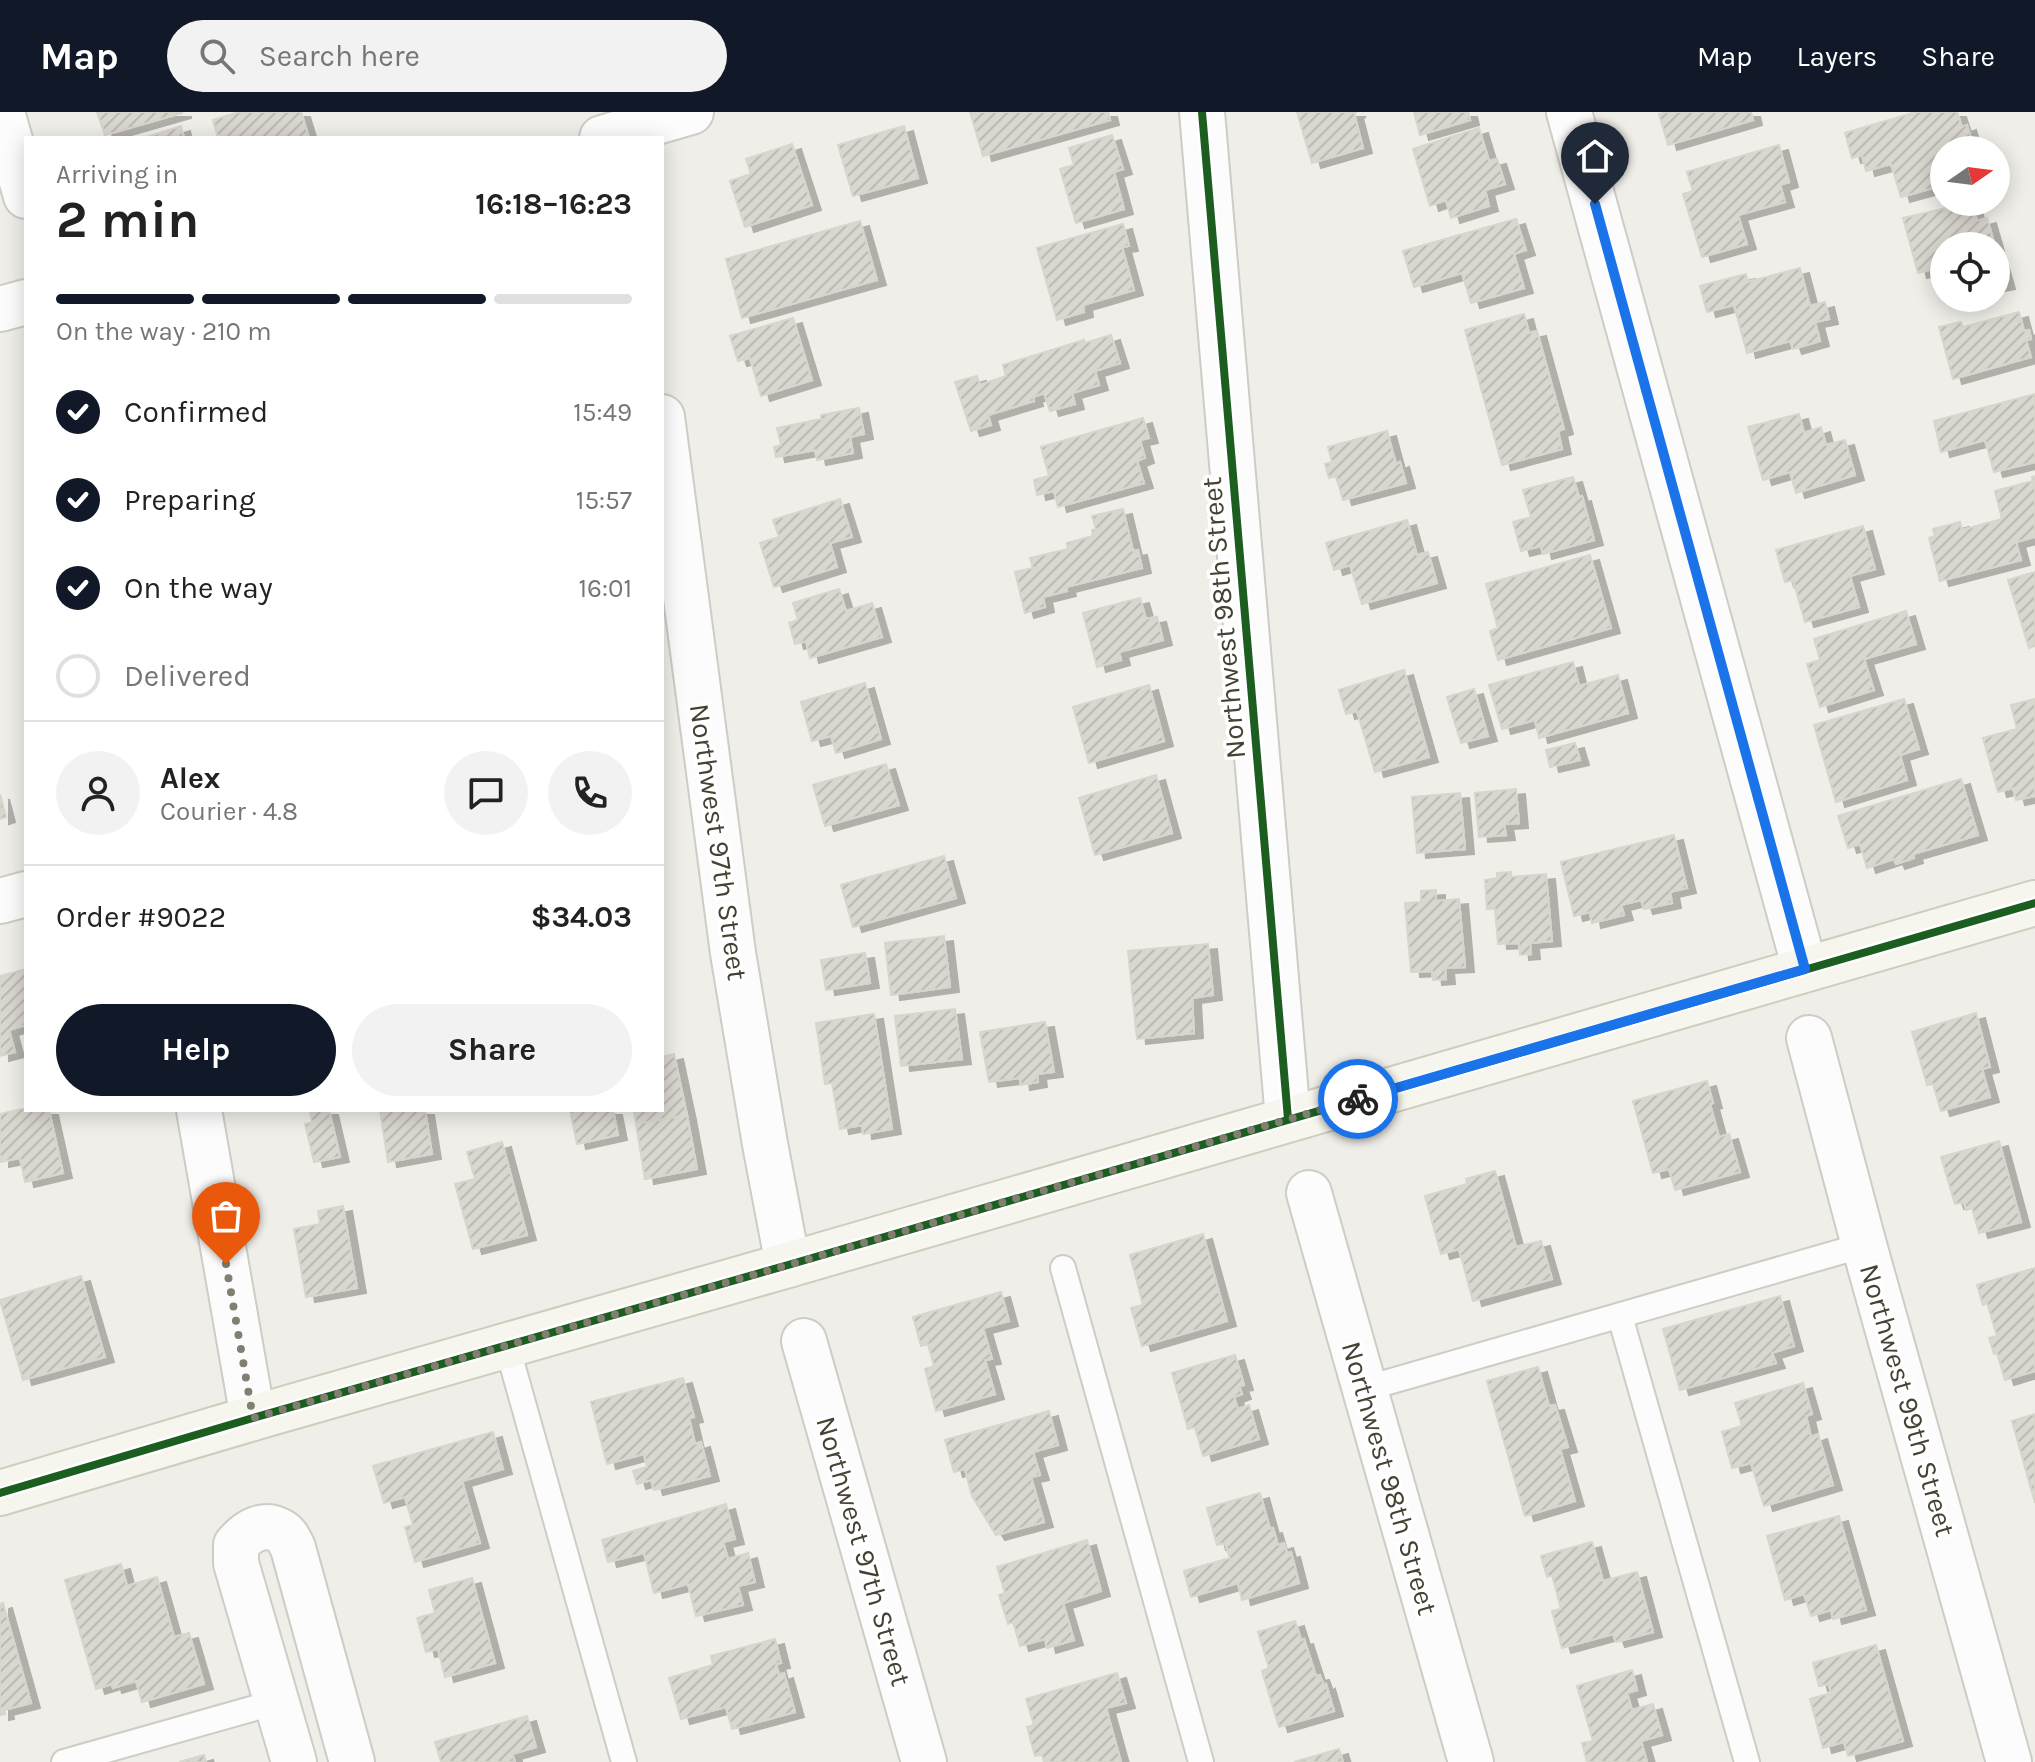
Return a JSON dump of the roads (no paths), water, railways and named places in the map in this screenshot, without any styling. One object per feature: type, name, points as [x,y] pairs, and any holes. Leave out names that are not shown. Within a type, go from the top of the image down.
[{"type":"street","points":[[2,112],[24,189]]},
{"type":"street","points":[[615,130],[691,112]]},
{"type":"street","name":"Northwest 98th Street","points":[[1202,112],[1288,1119]]},
{"type":"street","points":[[1569,112],[1805,969]]},
{"type":"street","points":[[0,309],[24,303]]},
{"type":"street","name":"Northwest 97th Street","points":[[664,432],[733,953],[788,1265]]},
{"type":"street","points":[[0,901],[24,895]]},
{"type":"street","points":[[0,1493],[2035,903]]},
{"type":"street","name":"Northwest 99th Street","points":[[1809,1038],[2009,1762]]},
{"type":"street","points":[[199,1112],[253,1418]]},
{"type":"street","name":"Northwest 98th Street","points":[[1309,1193],[1471,1762]]},
{"type":"street","name":"Northwest 97th Street","points":[[804,1341],[924,1762]]},
{"type":"street","points":[[294,1762],[236,1563],[236,1545],[247,1532],[268,1527],[284,1532],[293,1548],[352,1762]]},
{"type":"lane","points":[[1364,1389],[1864,1245]]},
{"type":"lane","points":[[1063,1268],[1201,1762]]},
{"type":"lane","points":[[1620,1316],[1747,1762]]},
{"type":"lane","points":[[507,1346],[624,1762]]},
{"type":"lane","points":[[64,1762],[276,1702]]}]
